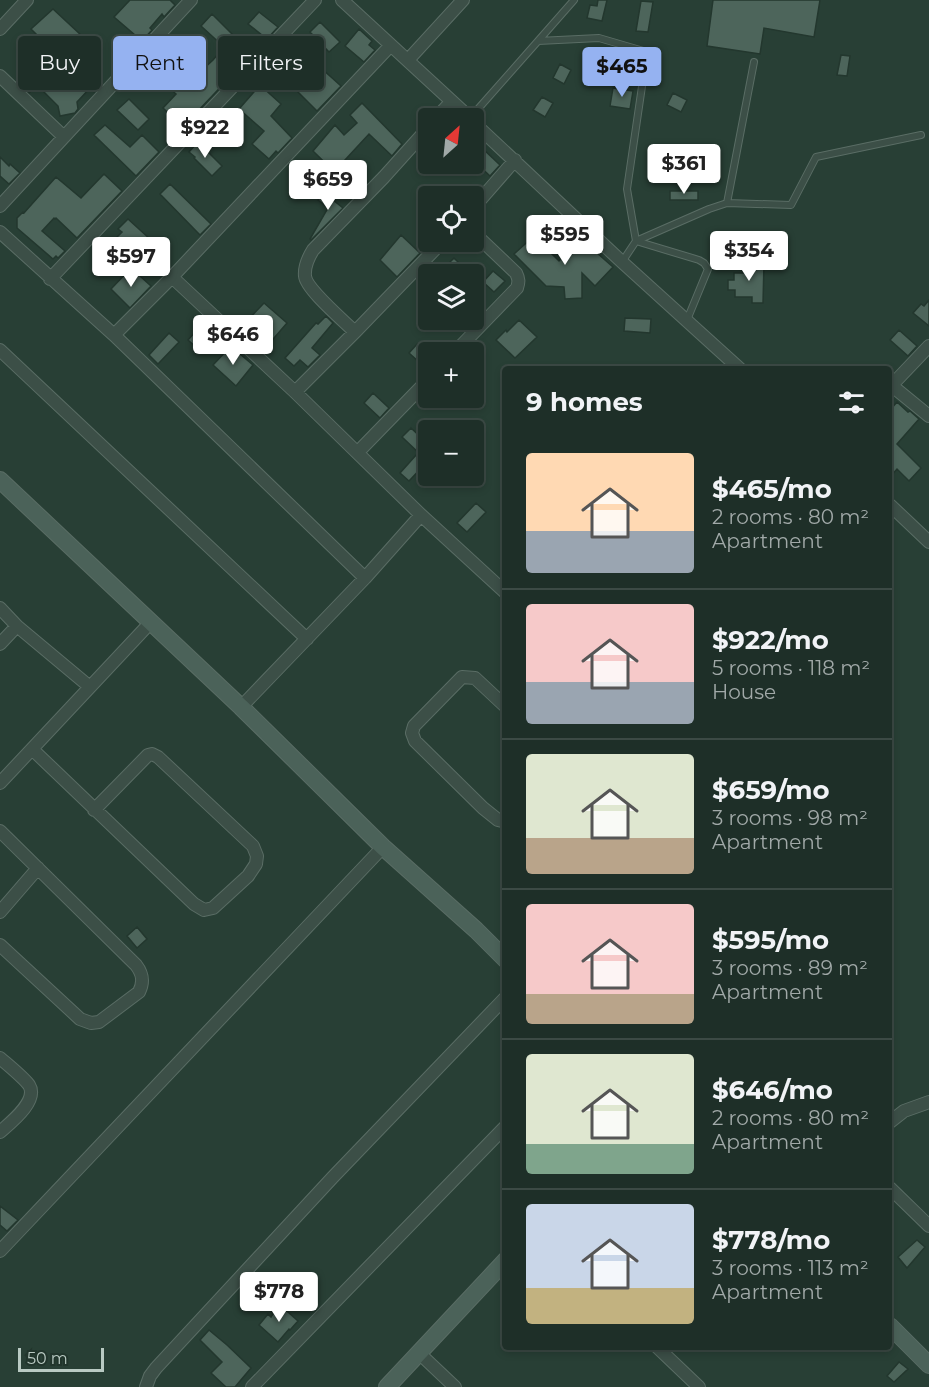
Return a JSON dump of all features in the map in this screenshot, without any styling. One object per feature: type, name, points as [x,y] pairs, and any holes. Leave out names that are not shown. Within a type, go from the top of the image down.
[{"type":"street","points":[[0,29],[27,0]]},
{"type":"street","points":[[0,207],[191,0]]},
{"type":"street","points":[[50,279],[315,0]]},
{"type":"street","points":[[342,0],[458,108]]},
{"type":"street","points":[[408,60],[463,0]]},
{"type":"street","points":[[114,335],[172,277],[391,45]]},
{"type":"street","points":[[0,76],[64,137]]},
{"type":"street","points":[[445,108],[451,102]]},
{"type":"street","points":[[484,132],[737,366]]},
{"type":"street","points":[[355,332],[310,288],[304,278],[306,263],[313,250],[418,139]]},
{"type":"street","points":[[484,196],[515,160]]},
{"type":"street","points":[[0,232],[114,335],[365,578]]},
{"type":"street","points":[[465,342],[517,288],[519,283],[516,273],[484,243]]},
{"type":"street","points":[[295,392],[432,252]]},
{"type":"street","points":[[172,277],[502,589]]},
{"type":"street","points":[[892,384],[929,346]]},
{"type":"street","points":[[0,350],[308,639]]},
{"type":"street","points":[[892,388],[929,416]]},
{"type":"street","points":[[358,452],[418,390]]},
{"type":"street","points":[[0,480],[241,707],[383,847],[477,930],[502,956]]},
{"type":"street","points":[[892,507],[929,542]]},
{"type":"street","points":[[241,707],[308,639],[421,515]]},
{"type":"street","points":[[0,608],[17,626],[90,687]]},
{"type":"street","points":[[0,783],[152,622]]},
{"type":"street","points":[[0,644],[17,626]]},
{"type":"street","points":[[502,703],[475,678],[462,677],[414,726],[412,733],[415,741],[483,808],[502,821]]},
{"type":"street","points":[[32,749],[94,810],[194,904],[204,910],[213,908],[248,876],[256,864],[257,856],[253,846],[158,757],[152,754],[148,755],[94,810]]},
{"type":"street","points":[[0,831],[136,965],[141,971],[143,986],[140,992],[99,1022],[91,1023],[80,1019],[0,945]]},
{"type":"street","points":[[0,1251],[383,847]]},
{"type":"street","points":[[0,912],[38,868]]},
{"type":"street","points":[[146,1387],[156,1368],[333,1177],[502,1001]]},
{"type":"street","points":[[0,1058],[30,1086],[31,1095],[27,1105],[0,1132]]},
{"type":"street","points":[[892,1120],[904,1111],[929,1102]]},
{"type":"street","points":[[252,1387],[502,1130]]},
{"type":"street","points":[[892,1190],[929,1226]]},
{"type":"street","points":[[387,1387],[502,1264]]},
{"type":"street","points":[[892,1328],[929,1365]]},
{"type":"street","points":[[660,1350],[699,1387]]},
{"type":"street","points":[[418,1352],[455,1387]]},
{"type":"lane","points":[[479,108],[574,0]]},
{"type":"lane","points":[[538,41],[599,38],[647,52],[627,189],[636,241]]},
{"type":"lane","points":[[727,203],[754,62]]},
{"type":"lane","points":[[622,262],[636,241],[709,209],[727,203],[791,205],[816,157],[921,135]]},
{"type":"lane","points":[[636,241],[705,263],[708,269],[687,320]]},
{"type":"building","points":[[130,0],[170,0],[175,5],[164,17],[162,14],[147,36],[136,36],[114,17]]},
{"type":"building","points":[[598,0],[607,0],[602,21],[587,18],[590,5],[597,6]]},
{"type":"building","points":[[713,0],[820,0],[814,37],[764,28],[760,54],[707,46]]},
{"type":"building","points":[[641,1],[653,2],[648,32],[636,31]]},
{"type":"building","points":[[53,9],[82,36],[36,36],[31,29]]},
{"type":"building","points":[[259,12],[278,27],[270,36],[263,36],[248,24]]},
{"type":"building","points":[[212,14],[234,36],[218,36],[218,42],[201,26]]},
{"type":"building","points":[[320,22],[340,42],[329,52],[324,47],[324,36],[314,36],[310,32]]},
{"type":"building","points":[[359,29],[372,41],[369,45],[375,50],[364,62],[345,46]]},
{"type":"building","points":[[218,54],[218,90],[182,126],[163,108],[176,94],[171,90],[206,90],[206,66]]},
{"type":"building","points":[[841,55],[850,56],[847,76],[837,75]]},
{"type":"building","points":[[560,64],[571,70],[564,84],[553,78]]},
{"type":"building","points":[[324,71],[341,86],[317,111],[298,92],[300,90],[324,90]]},
{"type":"building","points":[[613,88],[633,91],[630,109],[610,106]]},
{"type":"building","points":[[42,90],[88,90],[77,102],[78,109],[75,113],[60,116],[58,106]]},
{"type":"building","points":[[256,90],[266,90],[281,104],[271,116],[292,138],[269,159],[252,144],[264,131],[239,109]]},
{"type":"building","points":[[673,93],[687,100],[681,112],[667,105]]},
{"type":"building","points":[[542,97],[553,103],[545,117],[533,110]]},
{"type":"building","points":[[129,99],[149,119],[138,130],[117,110]]},
{"type":"building","points":[[362,103],[402,144],[392,156],[369,134],[345,160],[368,182],[358,191],[354,187],[352,189],[313,151],[335,125],[344,135],[357,123],[350,115]]},
{"type":"building","points":[[105,125],[130,147],[142,135],[159,152],[136,176],[94,135]]},
{"type":"building","points":[[198,142],[222,166],[212,176],[189,152]]},
{"type":"building","points":[[484,150],[500,165],[490,176],[484,170]]},
{"type":"building","points":[[0,157],[20,173],[9,184],[0,176]]},
{"type":"building","points":[[104,174],[122,191],[77,238],[56,218],[42,231],[65,251],[58,258],[56,256],[53,259],[17,228],[17,218],[56,177],[81,198]]},
{"type":"building","points":[[170,184],[211,224],[200,235],[160,194]]},
{"type":"building","points":[[327,190],[336,197],[333,200],[343,208],[311,240],[328,208],[318,200]]},
{"type":"building","points":[[670,191],[698,191],[698,200],[670,200]]},
{"type":"building","points":[[128,219],[151,240],[133,263],[111,243],[122,232],[118,229]]},
{"type":"building","points":[[401,235],[420,253],[397,277],[380,260]]},
{"type":"building","points":[[534,236],[559,261],[580,238],[613,267],[595,286],[582,273],[582,298],[565,299],[564,287],[546,286],[514,254]]},
{"type":"building","points":[[454,258],[460,264],[448,264]]},
{"type":"building","points":[[743,263],[764,263],[763,303],[752,303],[752,297],[735,297],[735,290],[728,290],[728,280],[734,280],[734,273],[743,273]]},
{"type":"building","points":[[131,268],[151,286],[130,308],[111,289]]},
{"type":"building","points":[[493,271],[505,281],[494,292],[484,281]]},
{"type":"building","points":[[929,300],[929,326],[913,313],[921,304],[924,306]]},
{"type":"building","points":[[264,303],[287,323],[268,345],[245,323]]},
{"type":"building","points":[[326,316],[333,323],[312,348],[320,355],[308,367],[300,360],[294,366],[285,358],[316,323],[318,324]]},
{"type":"building","points":[[625,318],[651,319],[650,333],[624,331]]},
{"type":"building","points":[[519,320],[537,337],[515,358],[496,340]]},
{"type":"building","points":[[205,321],[215,330],[198,349],[188,340]]},
{"type":"building","points":[[899,330],[917,346],[908,356],[890,340]]},
{"type":"building","points":[[169,333],[179,342],[158,364],[149,355]]},
{"type":"building","points":[[418,343],[418,361],[409,353]]},
{"type":"building","points":[[232,345],[253,365],[236,386],[213,365]]},
{"type":"building","points":[[373,393],[389,408],[380,418],[364,403]]},
{"type":"building","points":[[897,402],[919,419],[897,444],[921,468],[909,481],[897,469],[892,475],[892,408]]},
{"type":"building","points":[[411,428],[418,435],[418,452],[402,437]]},
{"type":"building","points":[[417,454],[418,471],[409,481],[400,473]]},
{"type":"building","points":[[476,503],[486,512],[467,532],[457,523]]},
{"type":"building","points":[[137,927],[147,939],[137,948],[127,936]]},
{"type":"building","points":[[0,1206],[18,1220],[7,1231],[0,1225]]},
{"type":"building","points":[[917,1240],[925,1247],[907,1268],[898,1257]]},
{"type":"building","points":[[279,1304],[298,1321],[278,1342],[259,1325],[268,1314],[271,1317]]},
{"type":"building","points":[[209,1330],[251,1368],[235,1387],[226,1387],[211,1373],[222,1362],[200,1340]]},
{"type":"building","points":[[899,1362],[908,1369],[894,1382],[887,1376]]}]
